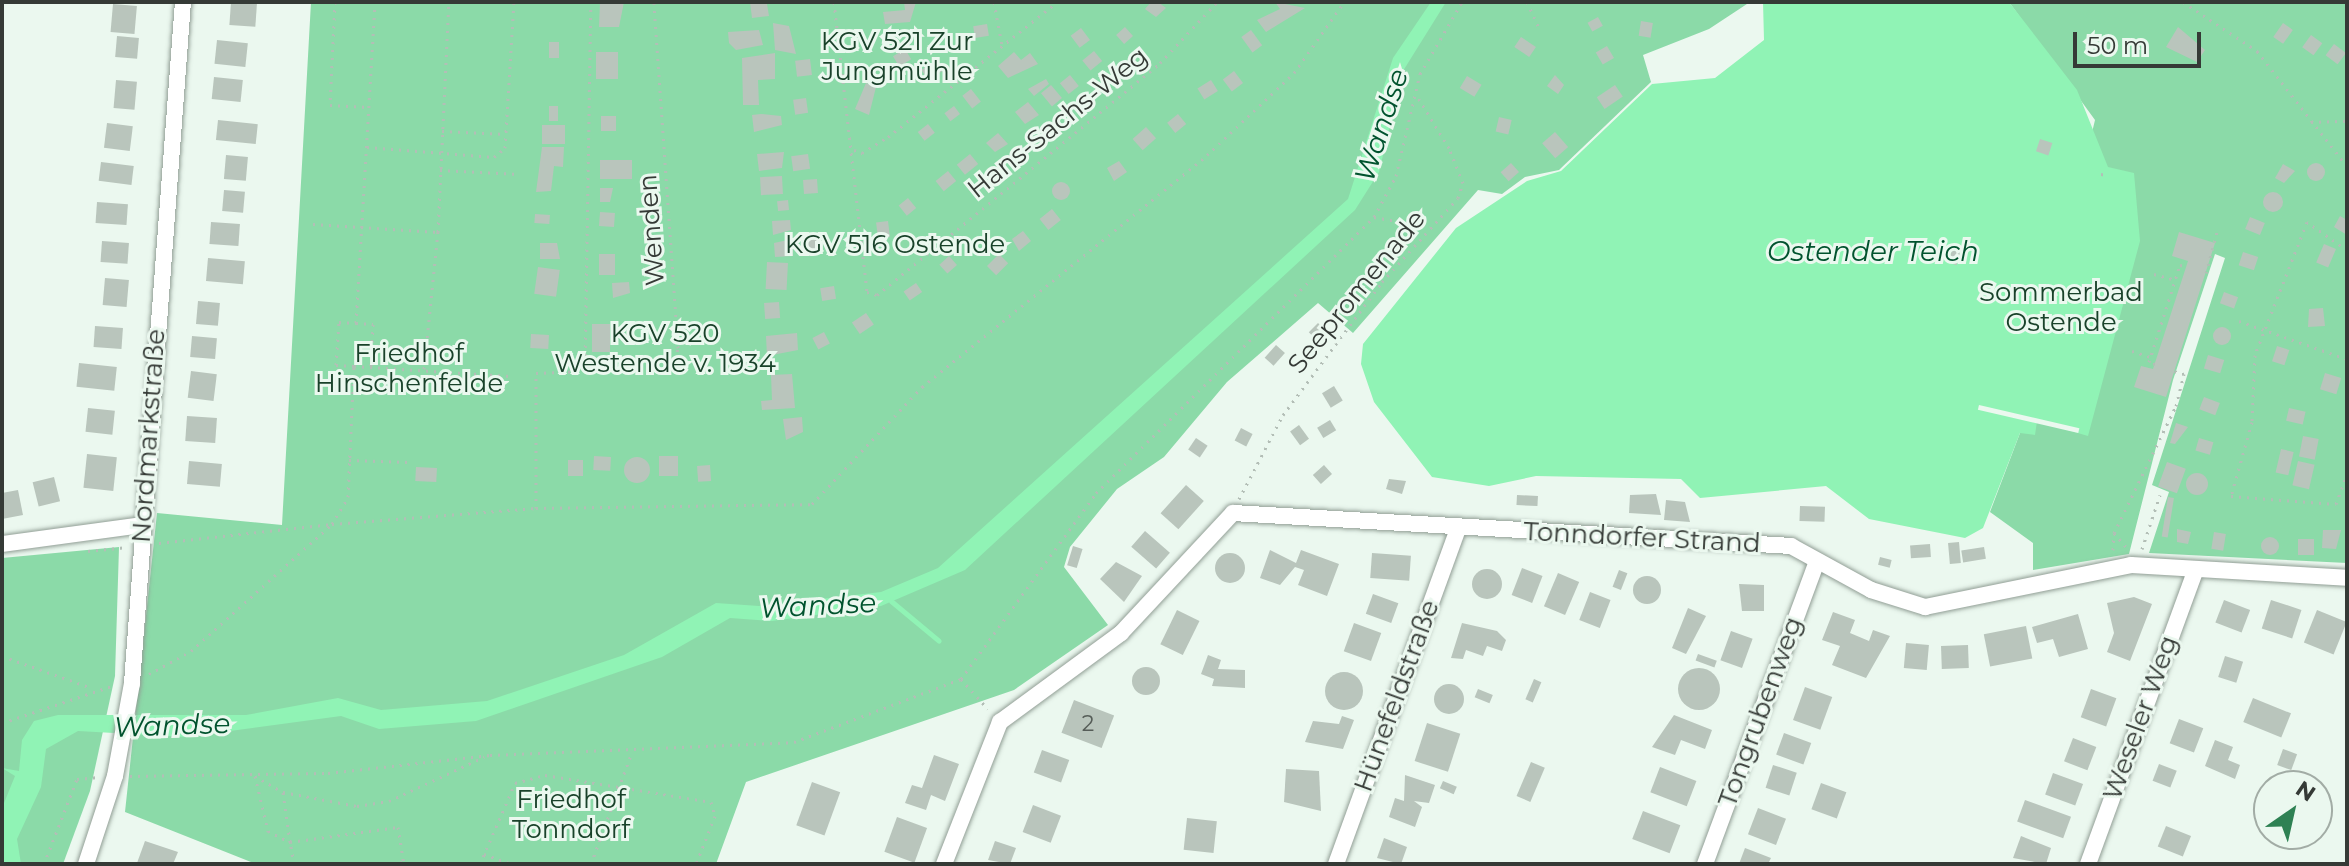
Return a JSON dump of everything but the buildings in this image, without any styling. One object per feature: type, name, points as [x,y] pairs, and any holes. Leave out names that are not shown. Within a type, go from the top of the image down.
[{"type":"street","name":"Nordmarkstraße","points":[[86,864],[115,776],[132,683],[183,2]]},
{"type":"street","points":[[944,864],[1000,722],[1016,703],[1121,633],[1233,513]]},
{"type":"street","name":"Tonndorfer Strand","points":[[1233,513],[1791,546],[1817,561],[1925,607],[2116,567],[2141,565],[2195,572],[2347,578]]},
{"type":"street","points":[[2,544],[143,525]]},
{"type":"street","name":"Hünefeldstraße","points":[[1336,864],[1458,528]]},
{"type":"street","name":"Tongrubenweg","points":[[1705,864],[1817,561]]},
{"type":"street","name":"Weseler Weg","points":[[2088,864],[2195,572]]},
{"type":"path","points":[[335,2],[330,105],[369,107]]},
{"type":"path","points":[[356,323],[375,2]]},
{"type":"path","points":[[424,370],[438,232],[449,2]]},
{"type":"path","points":[[366,147],[494,157],[505,148],[514,2]]},
{"type":"path","points":[[585,371],[591,2]]},
{"type":"path","name":"Wenden","points":[[536,508],[536,373],[673,367],[678,348],[654,2]]},
{"type":"path","points":[[834,2],[852,149],[862,153],[888,137],[1057,2]]},
{"type":"path","points":[[994,2],[1002,45]]},
{"type":"path","name":"Hans-Sachs-Weg","points":[[852,149],[867,292],[877,295],[1160,63],[1217,2]]},
{"type":"path","points":[[141,545],[332,524],[536,508],[812,504],[922,387],[1207,155],[1294,73],[1344,2]]},
{"type":"path","points":[[44,864],[77,779],[255,776],[490,755],[632,752],[794,742],[961,679],[1096,493],[1374,217],[1396,176],[1420,74],[1462,2]]},
{"type":"path","points":[[1527,2],[1540,30]]},
{"type":"path","points":[[2183,2],[2257,51],[2309,122],[2347,166]]},
{"type":"path","name":"Seepromenade","points":[[1233,513],[1283,415],[1463,183],[1416,95]]},
{"type":"path","points":[[2309,122],[2347,121]]},
{"type":"path","points":[[442,131],[506,134]]},
{"type":"path","points":[[440,170],[520,174]]},
{"type":"path","points":[[1374,217],[1431,228]]},
{"type":"path","points":[[2347,250],[2307,222],[2255,355],[2252,422],[2231,496],[2336,504],[2347,473]]},
{"type":"path","points":[[313,224],[438,232]]},
{"type":"path","points":[[2206,273],[2217,232]]},
{"type":"path","points":[[2151,357],[2180,265],[2186,266]]},
{"type":"path","points":[[2154,274],[2175,280]]},
{"type":"path","points":[[2239,321],[2347,359]]},
{"type":"path","points":[[371,367],[373,324],[339,322],[336,365],[510,376]]},
{"type":"path","points":[[2132,351],[2151,357],[2155,364]]},
{"type":"path","points":[[2,723],[91,688],[132,683],[191,651],[332,524],[348,497],[354,366]]},
{"type":"path","points":[[2116,567],[2110,544],[2176,406],[2184,374],[2174,371]]},
{"type":"path","points":[[349,460],[409,462]]},
{"type":"path","points":[[2141,565],[2160,495]]},
{"type":"path","points":[[2,656],[91,688]]},
{"type":"path","points":[[961,679],[1000,722]]},
{"type":"path","points":[[591,864],[632,752]]},
{"type":"path","points":[[255,776],[283,792],[357,806],[389,801],[490,755]]},
{"type":"path","points":[[480,864],[515,783],[545,775],[711,802],[715,816],[696,864]]},
{"type":"path","points":[[255,776],[268,831],[290,842],[398,827],[404,863],[384,864]]},
{"type":"path","points":[[283,792],[294,864]]},
{"type":"path","points":[[484,854],[511,864]]},
{"type":"green space","points":[[311,2],[1750,2],[1709,29],[1643,55],[1651,82],[1559,170],[1525,177],[1502,194],[1478,190],[1353,333],[1318,303],[1227,382],[1164,457],[1117,489],[1070,547],[1064,567],[1108,625],[1014,690],[746,782],[716,864],[256,864],[125,812],[157,513],[282,525]]},
{"type":"green space","name":"Sommerbad Ostende","points":[[2009,2],[2347,2],[2347,563],[2149,553],[2169,492],[2152,485],[2225,258],[2215,254],[2173,380],[2129,554],[2033,570],[2033,543],[1990,512],[2020,433],[2095,120]]},
{"type":"green space","points":[[119,547],[115,676],[90,791],[63,864],[2,864],[2,558]]},
{"type":"water","name":"Wandse","points":[[1431,2],[1446,2],[1403,71],[1379,172],[1355,210],[965,570],[881,606],[772,621],[730,618],[662,657],[476,721],[379,729],[341,716],[186,737],[78,731],[46,749],[41,787],[17,839],[21,864],[2,864],[2,808],[15,776],[2,768],[19,771],[22,740],[34,721],[58,715],[246,715],[338,698],[381,710],[487,701],[624,655],[716,603],[759,606],[881,592],[938,568],[1348,199],[1393,58]]},
{"type":"water","name":"Ostender Teich","points":[[1763,2],[2009,2],[2077,90],[2108,167],[2134,173],[2140,241],[2088,436],[2037,421],[2035,435],[2020,433],[1983,528],[1965,538],[1869,519],[1826,486],[1700,498],[1681,479],[1536,476],[1489,486],[1432,477],[1374,402],[1361,364],[1363,344],[1456,228],[1527,181],[1561,171],[1652,84],[1715,78],[1764,40]]},
{"type":"pier","points":[[1979,405],[2079,428],[2078,433],[1978,410]]},
{"type":"waterway","points":[[891,601],[939,641]]},
{"type":"park label","name":"KGV 521 Zur Jungmühle","points":[[897,57]]},
{"type":"park label","name":"KGV 516 Ostende","points":[[895,245]]},
{"type":"park label","name":"KGV 520 Westende v. 1934","points":[[665,349]]},
{"type":"park label","name":"Friedhof Hinschenfelde","points":[[409,369]]},
{"type":"park label","name":"Friedhof Tonndorf","points":[[571,815]]}]
